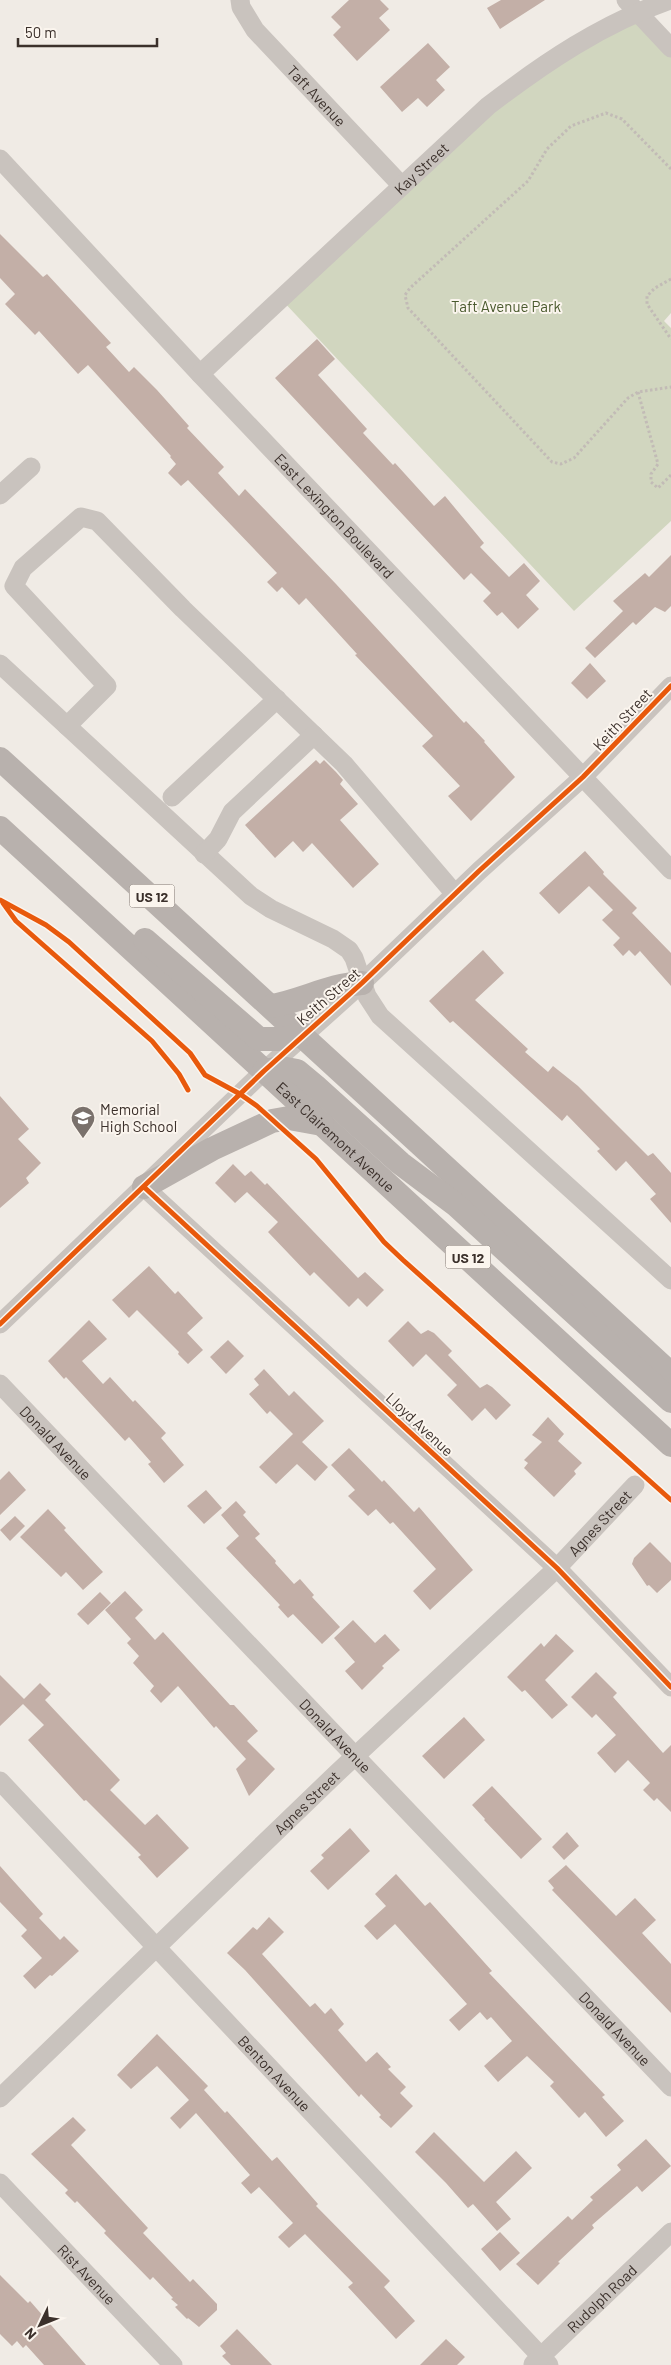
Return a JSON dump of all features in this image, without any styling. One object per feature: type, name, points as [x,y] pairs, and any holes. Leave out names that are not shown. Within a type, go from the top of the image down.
[{"type":"main road","name":"US 12","points":[[0,758],[303,1034],[671,1374]]},
{"type":"main road","name":"East Clairemont Avenue","points":[[0,828],[671,1445]]},
{"type":"main road","points":[[40,864],[98,900],[259,1038],[284,1039],[303,1034]]},
{"type":"main road","points":[[272,1006],[301,1000],[343,984],[362,983]]},
{"type":"main road","points":[[264,1070],[281,1068],[297,1071],[400,1163],[456,1205],[671,1401]]},
{"type":"main road","points":[[144,1187],[212,1150],[272,1121],[289,1118],[304,1119],[324,1124]]},
{"type":"street","name":"Taft Avenue","points":[[240,0],[255,30],[402,186]]},
{"type":"street","name":"Kay Street","points":[[200,374],[488,106],[528,75],[576,45],[631,6],[670,0]]},
{"type":"street","points":[[631,6],[671,48]]},
{"type":"street","name":"East Lexington Boulevard","points":[[0,159],[200,374],[671,870]]},
{"type":"street","points":[[0,495],[31,467]]},
{"type":"street","points":[[67,726],[107,686],[14,586],[23,568],[81,517],[97,521],[183,609],[344,764],[454,894]]},
{"type":"street","points":[[0,664],[204,854],[260,903],[333,938],[349,950],[354,958],[367,996],[380,1016],[671,1280]]},
{"type":"street","name":"Keith Street","points":[[0,1324],[264,1070],[362,983],[454,894],[583,777],[671,686]]},
{"type":"street","points":[[172,797],[277,699]]},
{"type":"street","points":[[204,854],[218,839],[232,812],[314,735]]},
{"type":"street","name":"Lloyd Avenue","points":[[144,1187],[558,1568],[671,1687]]},
{"type":"street","name":"Donald Avenue","points":[[0,1384],[671,2087]]},
{"type":"street","name":"Agnes Street","points":[[0,2098],[355,1756],[558,1568],[635,1485]]},
{"type":"street","name":"Benton Avenue","points":[[0,1781],[157,1946],[541,2362]]},
{"type":"street","name":"Rist Avenue","points":[[0,2183],[173,2365]]},
{"type":"street","name":"Rudolph Road","points":[[541,2362],[671,2232]]},
{"type":"path","points":[[671,169],[622,119],[606,114],[571,126],[547,149],[528,181],[410,288],[405,295],[408,308],[552,462],[561,464],[574,458],[628,398],[638,392],[671,387]]},
{"type":"path","points":[[671,279],[655,288],[647,296],[647,304],[671,339]]},
{"type":"path","points":[[638,392],[658,464],[651,474],[651,482],[658,488],[671,476]]},
{"type":"green space","name":"Taft Avenue Park","points":[[637,12],[671,48],[671,313],[664,321],[671,328],[671,521],[574,611],[281,299],[488,106]]},
{"type":"building","points":[[349,0],[380,0],[389,9],[379,18],[390,30],[357,61],[333,35],[341,27],[331,17]]},
{"type":"building","points":[[501,0],[545,0],[500,29],[487,8]]},
{"type":"building","points":[[428,43],[450,67],[436,80],[445,90],[427,107],[418,98],[402,112],[380,87]]},
{"type":"building","points":[[0,234],[43,277],[47,274],[111,343],[106,347],[129,372],[134,367],[157,390],[189,426],[187,428],[224,467],[218,473],[239,496],[245,489],[336,584],[464,723],[466,721],[485,741],[515,777],[471,821],[448,796],[460,786],[422,746],[433,736],[355,655],[357,654],[306,598],[299,605],[282,587],[277,592],[267,582],[277,573],[188,480],[181,486],[168,473],[176,464],[171,456],[88,365],[78,374],[39,331],[35,335],[5,304],[15,294],[0,278]]},
{"type":"building","points":[[317,339],[335,359],[318,375],[367,429],[363,433],[393,465],[395,463],[434,506],[445,496],[484,543],[480,547],[509,577],[524,563],[540,581],[526,595],[539,609],[518,629],[502,612],[497,616],[483,601],[491,593],[471,573],[464,580],[275,378]]},
{"type":"building","points":[[671,555],[671,606],[665,612],[655,607],[636,625],[633,622],[595,658],[585,648],[623,611],[613,601],[645,573],[649,577]]},
{"type":"building","points":[[590,663],[606,681],[587,699],[571,683]]},
{"type":"building","points":[[316,760],[320,764],[324,760],[336,772],[343,780],[340,784],[358,804],[340,820],[379,864],[353,888],[312,843],[303,852],[293,841],[275,858],[245,825]]},
{"type":"building","points":[[585,851],[604,872],[603,874],[637,908],[632,913],[671,953],[671,986],[640,951],[635,956],[629,950],[623,956],[613,945],[620,938],[602,920],[613,910],[589,886],[559,914],[539,893]]},
{"type":"building","points":[[483,950],[504,973],[475,1000],[528,1049],[525,1052],[548,1072],[553,1066],[578,1086],[648,1156],[653,1153],[671,1173],[671,1223],[650,1199],[656,1194],[626,1161],[616,1171],[597,1151],[600,1149],[567,1115],[562,1121],[453,1021],[450,1023],[429,1001]]},
{"type":"building","points":[[0,1096],[29,1129],[18,1139],[41,1163],[26,1178],[29,1183],[0,1208]]},
{"type":"building","points":[[233,1164],[245,1176],[251,1171],[265,1185],[267,1183],[358,1278],[365,1272],[384,1290],[367,1307],[358,1298],[349,1307],[314,1272],[310,1276],[268,1232],[278,1222],[247,1192],[235,1203],[215,1183]]},
{"type":"building","points":[[149,1266],[175,1294],[178,1291],[203,1318],[187,1333],[203,1350],[188,1364],[178,1354],[179,1352],[137,1310],[129,1318],[112,1300]]},
{"type":"building","points":[[89,1320],[107,1339],[82,1361],[103,1384],[110,1377],[133,1402],[135,1400],[166,1433],[161,1438],[184,1465],[164,1483],[148,1464],[151,1462],[129,1437],[125,1441],[66,1377],[64,1379],[48,1361]]},
{"type":"building","points":[[408,1321],[421,1334],[428,1330],[434,1333],[452,1351],[448,1355],[480,1388],[487,1384],[511,1405],[496,1420],[485,1408],[472,1421],[447,1395],[457,1385],[426,1354],[413,1367],[388,1341]]},
{"type":"building","points":[[228,1340],[244,1356],[226,1374],[210,1357]]},
{"type":"building","points":[[264,1369],[289,1396],[294,1391],[324,1421],[302,1442],[328,1467],[315,1481],[297,1464],[276,1484],[259,1467],[293,1434],[270,1411],[267,1414],[249,1394],[259,1385],[254,1379]]},
{"type":"building","points":[[548,1417],[564,1434],[558,1441],[582,1463],[574,1471],[576,1474],[554,1497],[524,1468],[528,1463],[524,1460],[542,1442],[532,1435]]},
{"type":"building","points":[[349,1448],[382,1482],[384,1480],[414,1512],[419,1507],[473,1570],[430,1610],[413,1591],[436,1569],[393,1522],[390,1524],[376,1509],[368,1516],[348,1496],[355,1490],[331,1465]]},
{"type":"building","points":[[9,1471],[26,1490],[0,1515],[0,1480]]},
{"type":"building","points":[[206,1490],[222,1508],[204,1524],[187,1506]]},
{"type":"building","points":[[236,1501],[246,1512],[243,1515],[260,1534],[255,1538],[276,1561],[275,1563],[294,1584],[300,1579],[314,1595],[312,1597],[340,1627],[322,1644],[293,1614],[288,1618],[278,1607],[280,1605],[226,1548],[239,1536],[221,1515]]},
{"type":"building","points":[[48,1509],[66,1528],[64,1530],[103,1572],[83,1590],[66,1572],[61,1577],[20,1537]]},
{"type":"building","points":[[15,1516],[25,1526],[10,1541],[0,1530]]},
{"type":"building","points":[[650,1542],[671,1563],[671,1580],[657,1593],[649,1585],[647,1586],[632,1564],[634,1558]]},
{"type":"building","points":[[125,1591],[143,1610],[135,1618],[155,1640],[163,1632],[230,1705],[234,1705],[258,1731],[247,1741],[275,1769],[249,1796],[236,1769],[246,1759],[216,1726],[214,1728],[178,1686],[161,1703],[150,1691],[154,1686],[133,1663],[139,1656],[127,1643],[131,1639],[105,1610]]},
{"type":"building","points":[[100,1592],[111,1603],[88,1625],[77,1614]]},
{"type":"building","points":[[353,1620],[375,1643],[385,1634],[400,1650],[382,1666],[384,1668],[362,1690],[345,1671],[355,1662],[334,1638]]},
{"type":"building","points":[[556,1634],[574,1651],[545,1680],[568,1705],[552,1719],[525,1690],[522,1692],[507,1677],[541,1643],[544,1647]]},
{"type":"building","points":[[596,1672],[617,1693],[613,1697],[663,1753],[671,1745],[671,1812],[657,1798],[654,1801],[643,1790],[650,1783],[628,1760],[615,1773],[597,1753],[616,1735],[596,1714],[592,1718],[571,1697]]},
{"type":"building","points":[[0,1675],[24,1699],[40,1683],[51,1694],[45,1700],[120,1780],[110,1790],[145,1825],[157,1814],[189,1848],[157,1878],[138,1857],[141,1855],[86,1800],[84,1801],[28,1740],[44,1725],[23,1704],[0,1726]]},
{"type":"building","points":[[464,1717],[485,1740],[444,1779],[422,1756]]},
{"type":"building","points":[[492,1786],[542,1839],[521,1859],[472,1805]]},
{"type":"building","points":[[350,1828],[370,1851],[328,1890],[310,1871],[324,1858],[321,1855]]},
{"type":"building","points":[[567,1832],[579,1846],[564,1860],[552,1847]]},
{"type":"building","points":[[566,1865],[616,1916],[635,1898],[656,1920],[642,1933],[671,1964],[671,2013],[552,1890],[554,1888],[548,1881]]},
{"type":"building","points":[[0,1866],[43,1914],[39,1918],[60,1940],[64,1936],[79,1951],[35,1989],[23,1976],[42,1958],[21,1936],[27,1930],[0,1902]]},
{"type":"building","points":[[396,1874],[425,1906],[430,1902],[492,1971],[489,1973],[605,2095],[602,2097],[624,2121],[606,2137],[585,2112],[579,2118],[550,2086],[554,2082],[527,2056],[498,2082],[484,2066],[512,2041],[491,2017],[487,2020],[480,2012],[459,2031],[449,2020],[467,2004],[395,1924],[377,1940],[364,1926],[386,1906],[375,1894]]},
{"type":"building","points":[[269,1917],[284,1932],[262,1954],[310,2007],[315,2003],[325,2014],[331,2008],[344,2024],[338,2030],[366,2062],[377,2052],[391,2067],[388,2069],[406,2087],[400,2093],[413,2106],[391,2128],[379,2117],[381,2115],[361,2094],[359,2097],[245,1970],[227,1953],[253,1927],[257,1930]]},
{"type":"building","points":[[157,2034],[208,2086],[204,2090],[225,2113],[227,2111],[272,2161],[277,2157],[318,2204],[316,2206],[390,2281],[384,2287],[415,2321],[396,2339],[348,2287],[353,2283],[305,2234],[289,2248],[278,2237],[293,2223],[259,2187],[251,2194],[241,2183],[250,2175],[196,2113],[180,2129],[170,2118],[189,2100],[157,2066],[131,2089],[117,2075]]},
{"type":"building","points":[[73,2117],[86,2130],[71,2145],[148,2228],[143,2233],[190,2282],[193,2279],[217,2304],[217,2310],[199,2327],[187,2319],[175,2307],[178,2305],[171,2299],[173,2298],[153,2277],[150,2280],[104,2233],[106,2231],[77,2201],[75,2203],[65,2193],[68,2190],[31,2154]]},
{"type":"building","points":[[434,2132],[484,2182],[516,2151],[532,2168],[496,2202],[511,2219],[497,2231],[473,2204],[468,2208],[415,2152]]},
{"type":"building","points":[[646,2139],[671,2166],[642,2192],[637,2186],[592,2225],[594,2228],[558,2262],[560,2263],[538,2285],[516,2264],[568,2216],[572,2220],[593,2200],[590,2197],[621,2170],[617,2165]]},
{"type":"building","points":[[500,2232],[520,2253],[500,2271],[481,2249]]},
{"type":"building","points":[[0,2275],[28,2303],[30,2301],[86,2365],[44,2365],[26,2345],[23,2348],[17,2341],[12,2346],[0,2334]]},
{"type":"building","points":[[237,2329],[272,2365],[231,2365],[222,2356],[226,2353],[220,2346]]},
{"type":"building","points":[[446,2339],[465,2357],[457,2365],[420,2365]]},
{"type":"cycle path","points":[[0,1324],[264,1071],[362,983],[479,871],[583,777],[671,686]]},
{"type":"cycle path","points":[[0,900],[46,925],[69,942],[190,1053],[205,1075],[240,1094],[257,1106],[316,1159],[384,1242],[671,1500]]},
{"type":"cycle path","points":[[3,903],[16,921],[152,1041],[179,1074],[188,1090]]},
{"type":"cycle path","points":[[144,1187],[557,1568],[671,1687]]},
{"type":"place","name":"Memorial High School","points":[[83,1139]]}]
